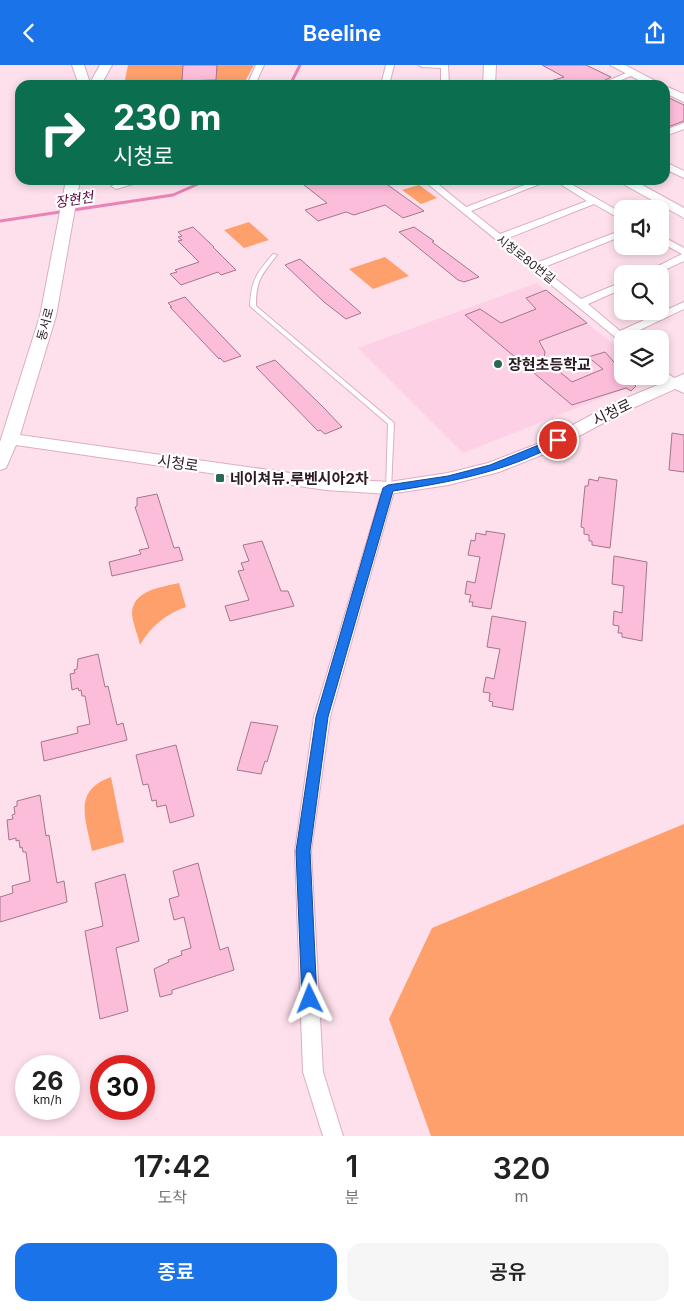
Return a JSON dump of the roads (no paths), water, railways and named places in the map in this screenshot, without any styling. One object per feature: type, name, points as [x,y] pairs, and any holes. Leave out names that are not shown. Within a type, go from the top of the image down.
[{"type":"street","points":[[78,65],[83,80]]},
{"type":"street","points":[[91,80],[94,65]]},
{"type":"street","points":[[98,80],[106,65]]},
{"type":"street","points":[[252,80],[260,65]]},
{"type":"street","points":[[387,80],[390,65]]},
{"type":"street","points":[[422,65],[445,66],[445,80]]},
{"type":"street","points":[[489,80],[490,65]]},
{"type":"street","points":[[616,65],[647,80]]},
{"type":"street","points":[[615,80],[634,73]]},
{"type":"street","points":[[670,91],[684,98]]},
{"type":"street","points":[[670,131],[684,126]]},
{"type":"street","points":[[670,168],[684,175]]},
{"type":"street","points":[[116,186],[120,185]]},
{"type":"street","name":"시청로80번길","points":[[437,185],[465,210],[614,330]]},
{"type":"street","points":[[465,210],[532,185]]},
{"type":"street","points":[[567,185],[614,212]]},
{"type":"street","points":[[632,185],[684,214]]},
{"type":"street","name":"동서로","points":[[0,464],[11,439],[48,316],[72,187]]},
{"type":"street","points":[[499,237],[594,201]]},
{"type":"street","points":[[536,267],[614,236]]},
{"type":"street","points":[[669,243],[684,252]]},
{"type":"street","points":[[667,265],[684,257]]},
{"type":"street","points":[[582,303],[614,289]]},
{"type":"street","points":[[636,330],[684,305]]},
{"type":"street","points":[[669,377],[681,385]]},
{"type":"street","name":"시청로","points":[[11,439],[326,484],[388,488],[448,479],[493,468],[543,448],[618,408],[681,385]]},
{"type":"street","points":[[333,1136],[313,1072],[303,851],[322,717],[388,488]]},
{"type":"lane","points":[[275,255],[253,286],[253,306],[390,423],[388,488]]},
{"type":"waterway","name":"장현천","points":[[292,80],[300,65]]},
{"type":"waterway","name":"장현천","points":[[0,221],[173,195],[196,185]]},
{"type":"place","name":"장현초등학교","points":[[498,364]]},
{"type":"place","name":"네이쳐뷰.루벤시아2차","points":[[220,478]]}]
